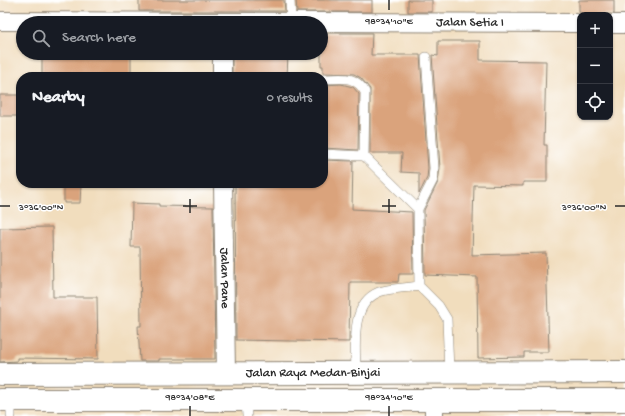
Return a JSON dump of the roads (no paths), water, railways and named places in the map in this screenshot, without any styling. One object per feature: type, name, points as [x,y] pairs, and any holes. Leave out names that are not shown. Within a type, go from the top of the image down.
[{"type":"highway","points":[[581,372],[581,400]]},
{"type":"highway","name":"Jalan Raya Medan-Binjai","points":[[0,374],[625,372]]},
{"type":"highway","name":"Jalan Raya Medan-Binjai","points":[[7,406],[434,408],[581,400],[625,400]]},
{"type":"street","name":"Jalan Setia I","points":[[0,21],[16,21]]},
{"type":"street","name":"Jalan Setia I","points":[[328,22],[577,23]]},
{"type":"street","points":[[613,24],[625,24]]},
{"type":"street","points":[[222,60],[222,72]]},
{"type":"street","name":"Jalan Pane","points":[[223,188],[226,373]]},
{"type":"lane","points":[[290,0],[291,16]]},
{"type":"lane","points":[[426,57],[434,168],[432,180],[418,210],[419,286],[439,306],[447,319],[449,372]]},
{"type":"lane","points":[[328,79],[353,79],[361,84],[365,92],[364,156]]},
{"type":"lane","points":[[328,154],[364,156],[418,210]]},
{"type":"lane","points":[[356,373],[356,325],[364,304],[379,292],[419,286]]}]
